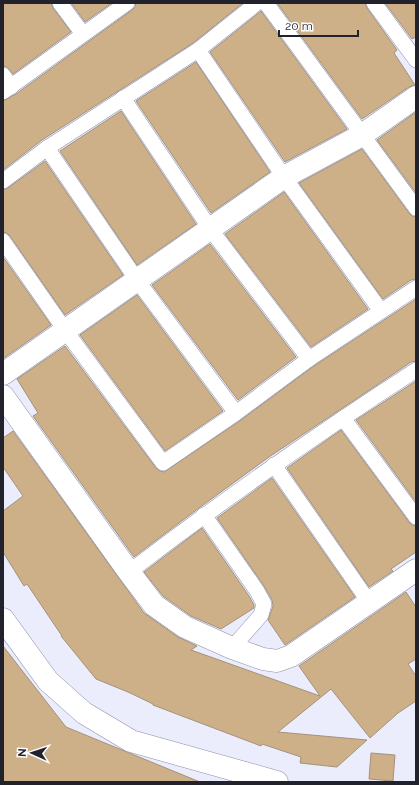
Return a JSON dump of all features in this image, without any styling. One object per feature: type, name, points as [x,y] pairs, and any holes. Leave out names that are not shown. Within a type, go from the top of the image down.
[{"type":"street","points":[[3,374],[211,230],[284,176],[362,135],[416,97]]},
{"type":"street","points":[[3,396],[128,572],[154,605],[185,627],[232,648],[263,659],[277,661],[291,656],[416,570]]},
{"type":"street","points":[[3,619],[48,681],[84,713],[131,741],[277,782]]},
{"type":"lane","points":[[60,3],[83,34]]},
{"type":"lane","points":[[6,85],[127,3]]},
{"type":"lane","points":[[3,181],[47,148],[198,50],[257,3]]},
{"type":"lane","points":[[266,3],[416,208]]},
{"type":"lane","points":[[374,3],[416,60]]},
{"type":"lane","points":[[198,50],[284,176],[381,311]]},
{"type":"lane","points":[[123,98],[211,230],[308,359]]},
{"type":"lane","points":[[47,148],[137,280],[236,413]]},
{"type":"lane","points":[[3,241],[65,330],[163,463],[236,413],[308,359],[416,288]]},
{"type":"lane","points":[[128,572],[274,465],[416,370]]},
{"type":"lane","points":[[343,418],[416,517]]},
{"type":"lane","points":[[274,465],[370,602]]},
{"type":"lane","points":[[204,515],[257,591],[264,604],[261,615],[232,648]]},
{"type":"building","points":[[3,3],[51,3],[71,32],[13,74],[7,67],[3,66]]},
{"type":"building","points":[[71,3],[112,3],[85,22]]},
{"type":"building","points":[[136,3],[243,3],[193,43],[42,140],[3,170],[3,101],[16,94],[132,10]]},
{"type":"building","points":[[277,3],[365,3],[397,50],[394,53],[415,85],[409,87],[362,119]]},
{"type":"building","points":[[385,3],[416,3],[416,37],[412,39]]},
{"type":"building","points":[[261,11],[347,129],[285,162],[210,52]]},
{"type":"building","points":[[196,62],[270,172],[211,213],[136,101]]},
{"type":"building","points":[[121,111],[196,224],[137,265],[60,151]]},
{"type":"building","points":[[416,112],[416,193],[377,140]]},
{"type":"building","points":[[362,149],[409,213],[416,217],[416,279],[411,280],[383,299],[299,183]]},
{"type":"building","points":[[45,161],[123,275],[65,315],[10,236],[3,232],[3,190]]},
{"type":"building","points":[[284,192],[368,309],[311,347],[225,234]]},
{"type":"building","points":[[210,244],[296,357],[238,400],[152,285]]},
{"type":"building","points":[[3,257],[51,325],[4,358],[3,356]]},
{"type":"building","points":[[137,295],[223,411],[165,451],[80,335]]},
{"type":"building","points":[[416,299],[416,361],[411,362],[269,457],[134,557],[33,416],[38,413],[17,379],[65,346],[156,468],[164,472],[241,420],[314,366]]},
{"type":"building","points":[[416,381],[416,502],[356,420]]},
{"type":"building","points":[[341,430],[409,522],[416,526],[416,552],[391,569],[393,571],[369,587],[287,468]]},
{"type":"building","points":[[13,431],[144,613],[178,637],[197,646],[191,650],[320,696],[299,666],[406,592],[416,607],[416,659],[408,664],[416,676],[416,701],[398,713],[370,738],[331,689],[278,732],[367,740],[337,767],[300,763],[301,757],[262,744],[261,746],[153,705],[128,692],[96,679],[61,636],[27,584],[24,586],[3,552],[3,511],[23,496],[3,467],[3,438]]},
{"type":"building","points":[[272,478],[355,597],[285,645],[268,620],[273,606],[272,600],[217,518]]},
{"type":"building","points":[[202,528],[254,605],[254,608],[221,629],[191,616],[163,596],[144,572]]},
{"type":"building","points":[[3,646],[66,727],[200,782],[3,782]]},
{"type":"building","points":[[371,753],[395,755],[393,781],[369,779]]}]
